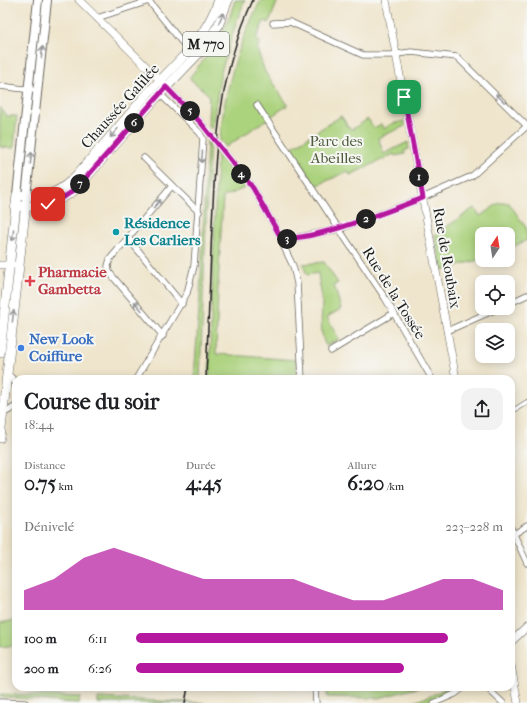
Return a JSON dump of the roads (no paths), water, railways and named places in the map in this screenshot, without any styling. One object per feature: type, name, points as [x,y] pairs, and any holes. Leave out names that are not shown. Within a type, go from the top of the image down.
[{"type":"main road","points":[[22,196],[29,89],[38,0]]},
{"type":"main road","points":[[0,438],[7,374],[3,348],[20,206],[38,90],[47,0]]},
{"type":"main road","name":"Chaussée Galilée","points":[[22,196],[43,196],[57,191],[65,186],[163,84],[206,28],[215,12],[219,0]]},
{"type":"main road","name":"Chaussée Galilée","points":[[20,206],[36,207],[52,203],[76,189],[160,94],[163,84],[190,64],[207,42],[220,21],[228,0]]},
{"type":"main road","points":[[0,353],[3,348]]},
{"type":"street","points":[[79,0],[201,123],[253,188],[278,233],[283,238],[290,239],[339,229],[423,198],[474,175],[527,126],[459,58],[416,53],[362,55],[290,22],[274,23]]},
{"type":"street","points":[[97,18],[148,0],[189,51]]},
{"type":"street","name":"Rue de Roubaix","points":[[386,0],[455,375]]},
{"type":"street","points":[[0,86],[38,90]]},
{"type":"street","points":[[139,375],[182,304],[187,293],[194,268],[203,137],[160,94]]},
{"type":"street","name":"Rue de la Tossée","points":[[257,105],[394,313],[430,375]]},
{"type":"street","points":[[144,158],[198,212]]},
{"type":"street","points":[[163,336],[108,269],[109,261],[172,186]]},
{"type":"street","points":[[128,238],[182,304]]},
{"type":"street","points":[[283,238],[283,245],[293,266],[298,286],[302,375]]},
{"type":"street","points":[[0,265],[14,264]]},
{"type":"street","points":[[515,301],[527,295]]},
{"type":"street","points":[[331,351],[394,313]]},
{"type":"street","points":[[447,331],[483,315]]},
{"type":"street","points":[[7,374],[12,378]]},
{"type":"street","points":[[515,410],[527,402]]},
{"type":"street","points":[[3,412],[12,408]]},
{"type":"street","points":[[515,533],[527,526]]},
{"type":"street","points":[[515,536],[527,563]]},
{"type":"street","points":[[515,638],[527,627]]},
{"type":"street","points":[[515,687],[518,703]]},
{"type":"street","points":[[315,691],[316,703]]},
{"type":"street","points":[[434,703],[459,691]]},
{"type":"street","points":[[490,691],[504,703]]},
{"type":"street","points":[[0,702],[25,703]]},
{"type":"railway","points":[[206,375],[213,195],[221,110],[232,56],[241,28],[253,0]]},
{"type":"railway","points":[[185,703],[187,691]]},
{"type":"place","name":"Résidence Les Carliers","points":[[116,232]]},
{"type":"place","name":"Pharmacie Gambetta","points":[[30,281]]},
{"type":"place","name":"New Look Coiffure","points":[[21,348]]},
{"type":"park label","name":"Parc des Abeilles","points":[[336,150]]}]
